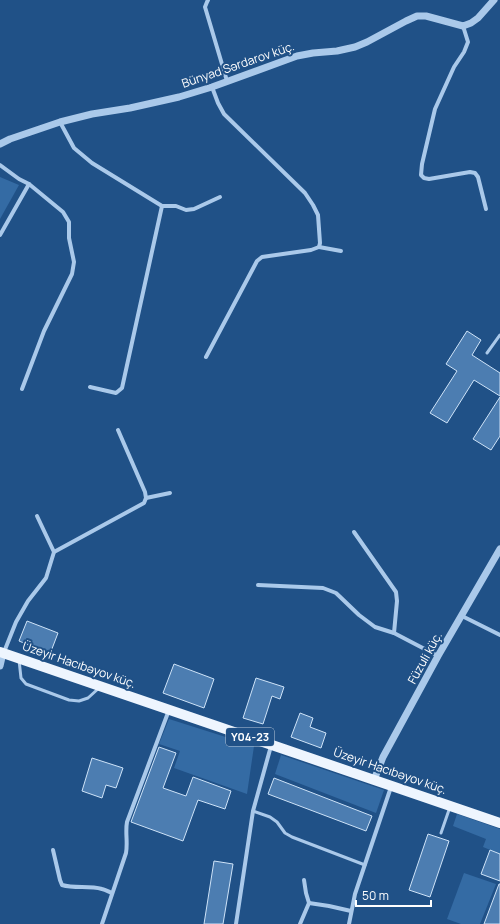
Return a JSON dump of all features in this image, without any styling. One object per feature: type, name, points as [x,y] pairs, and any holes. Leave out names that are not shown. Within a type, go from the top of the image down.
[{"type":"main road","name":"Üzeyir Hacıbəyov küç.","points":[[2,653],[500,823]]},
{"type":"street","points":[[208,0],[205,7],[227,81]]},
{"type":"street","points":[[486,209],[478,177],[475,173],[470,172],[429,180],[421,175],[422,164],[435,109],[454,67],[464,52],[468,42],[463,26],[478,18],[494,0]]},
{"type":"street","name":"Bünyad Sərdarov küç.","points":[[0,144],[10,139],[60,122],[92,114],[153,103],[212,87],[297,56],[355,47],[416,16],[426,16],[463,26]]},
{"type":"street","points":[[212,87],[224,114],[305,193],[318,215],[319,247]]},
{"type":"street","points":[[60,122],[74,148],[92,163],[162,206],[176,206],[190,210],[220,197]]},
{"type":"street","points":[[0,165],[19,179],[29,184],[63,212],[69,222],[69,238],[74,262],[72,274],[44,331],[22,389]]},
{"type":"street","points":[[0,235],[29,184]]},
{"type":"street","points":[[90,387],[116,393],[122,388],[162,206]]},
{"type":"street","points":[[206,357],[257,261],[262,257],[311,250],[319,247],[341,251]]},
{"type":"street","points":[[37,516],[54,552],[144,503],[146,498],[145,492],[118,430]]},
{"type":"street","points":[[146,498],[170,493]]},
{"type":"street","points":[[354,532],[396,592],[397,602],[394,633]]},
{"type":"street","name":"Füzuli küç.","points":[[374,780],[383,757],[438,656],[500,549]]},
{"type":"street","name":"Üzeyir Hacıbəyov küç.","points":[[2,653],[16,622],[28,602],[46,578],[54,552]]},
{"type":"street","points":[[258,586],[322,588],[336,593],[359,615],[375,627],[394,633],[438,656]]},
{"type":"street","points":[[462,616],[500,635]]},
{"type":"street","points":[[0,666],[2,653]]},
{"type":"street","points":[[102,924],[128,844],[126,822],[169,710]]},
{"type":"street","points":[[236,924],[252,811],[272,745]]},
{"type":"street","points":[[349,924],[355,894],[391,785]]},
{"type":"street","points":[[53,850],[62,885],[68,887],[103,889],[112,893]]},
{"type":"street","points":[[300,924],[309,903],[304,880]]},
{"type":"street","points":[[309,903],[351,911]]},
{"type":"lane","points":[[487,353],[500,334]]},
{"type":"lane","points":[[19,659],[21,678],[26,684],[69,700],[79,701],[88,698],[101,686]]},
{"type":"lane","points":[[441,833],[450,806]]},
{"type":"lane","points":[[252,811],[270,817],[277,822],[284,833],[292,837],[365,865]]},
{"type":"shaded area","points":[[0,177],[19,185],[0,219]]},
{"type":"shaded area","points":[[169,719],[254,746],[247,794],[174,768],[180,751],[159,744]]},
{"type":"shaded area","points":[[281,755],[384,790],[376,813],[275,774]]},
{"type":"shaded area","points":[[457,814],[500,829],[500,854],[483,847],[486,839],[453,826]]},
{"type":"shaded area","points":[[464,873],[496,884],[480,924],[461,924],[447,919]]},
{"type":"building","points":[[467,331],[481,340],[472,355],[500,373],[500,396],[474,380],[447,423],[430,413],[457,371],[446,364]]},
{"type":"building","points":[[500,397],[500,436],[491,450],[473,439]]},
{"type":"building","points":[[27,621],[58,633],[50,654],[19,641]]},
{"type":"building","points":[[174,664],[214,679],[204,708],[163,693]]},
{"type":"building","points":[[256,678],[284,687],[280,699],[272,696],[263,724],[243,718]]},
{"type":"building","points":[[300,713],[313,718],[310,727],[326,733],[321,748],[291,737]]},
{"type":"building","points":[[159,747],[176,753],[163,788],[186,796],[193,777],[231,791],[225,809],[198,800],[183,841],[131,822]]},
{"type":"building","points":[[92,758],[123,768],[116,788],[106,785],[102,798],[82,791]]},
{"type":"building","points":[[274,778],[372,816],[366,831],[268,794]]},
{"type":"building","points":[[428,834],[449,841],[430,897],[409,890]]},
{"type":"building","points":[[490,850],[500,854],[500,881],[481,874]]},
{"type":"building","points":[[214,861],[233,864],[223,924],[204,924]]},
{"type":"building","points":[[499,884],[500,924],[484,924]]}]
